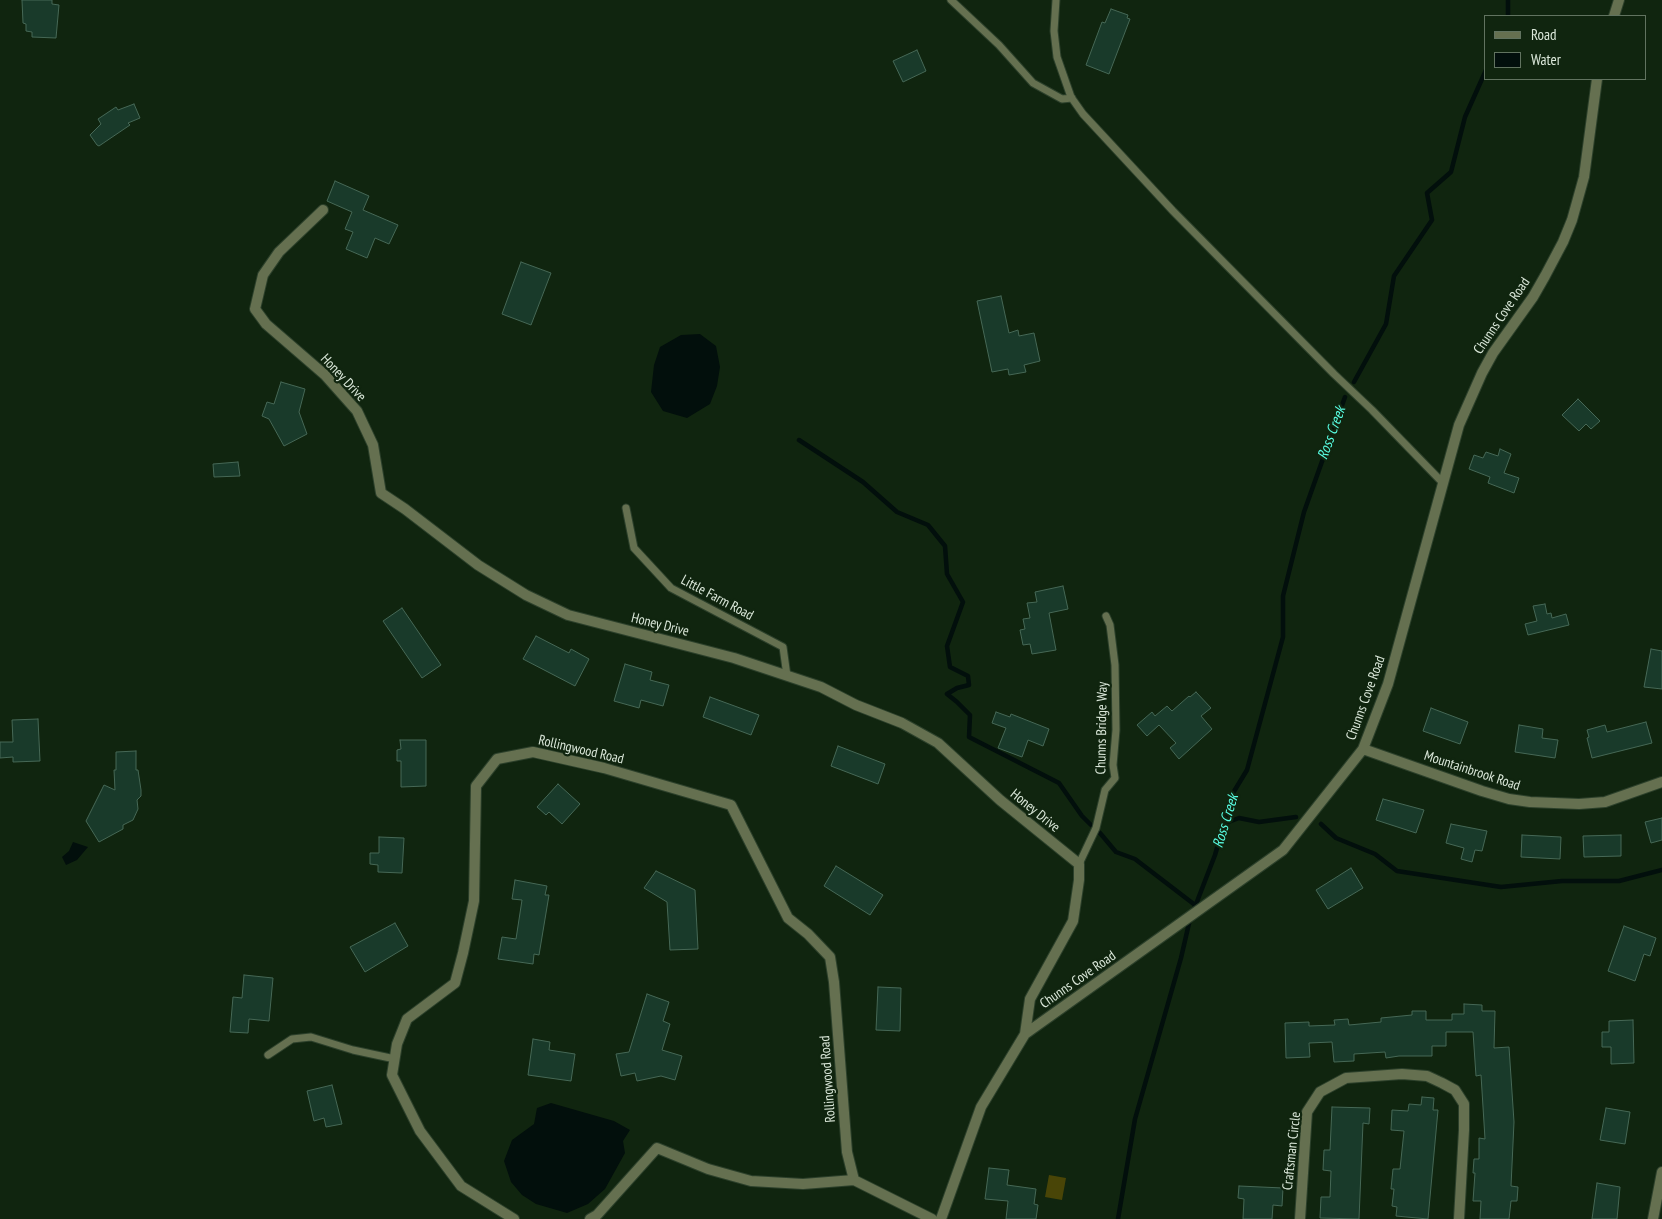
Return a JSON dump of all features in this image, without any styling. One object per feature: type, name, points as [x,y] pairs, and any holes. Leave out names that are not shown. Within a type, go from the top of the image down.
[{"type":"street","points":[[1614,15],[1619,0]]},
{"type":"street","name":"Chunns Cove Road","points":[[942,1219],[981,1107],[1026,1034],[1283,850],[1363,749],[1388,684],[1459,425],[1472,393],[1493,353],[1533,297],[1563,242],[1572,220],[1584,177],[1597,80]]},
{"type":"street","name":"Honey Drive","points":[[322,210],[279,252],[263,276],[255,309],[266,324],[325,376],[357,411],[373,445],[381,493],[478,565],[526,595],[568,615],[734,658],[821,687],[856,705],[902,723],[938,743],[1000,800],[1079,864]]},
{"type":"street","name":"Mountainbrook Road","points":[[1363,749],[1482,791],[1509,799],[1530,802],[1579,804],[1605,802],[1662,782]]},
{"type":"street","name":"Rollingwood Road","points":[[514,1219],[461,1186],[420,1131],[392,1075],[397,1044],[407,1018],[455,983],[464,953],[474,901],[476,786],[498,759],[533,752],[604,768],[731,804],[788,918],[808,934],[830,957],[834,982],[847,1152],[854,1180]]},
{"type":"street","points":[[1026,1034],[1030,999],[1073,921],[1079,880],[1079,864]]},
{"type":"street","name":"Craftsman Circle","points":[[1300,1219],[1307,1112],[1320,1092],[1346,1078],[1402,1074],[1427,1076],[1442,1082],[1455,1090],[1464,1104],[1459,1219]]},
{"type":"street","points":[[590,1219],[597,1215],[657,1148],[708,1169],[751,1181],[803,1184],[854,1180],[932,1219]]},
{"type":"street","points":[[1653,1219],[1662,1172]]},
{"type":"lane","points":[[951,0],[999,46],[1033,83],[1062,99],[1072,98]]},
{"type":"lane","points":[[1056,0],[1054,31],[1057,57],[1072,98],[1083,114],[1174,212],[1443,483]]},
{"type":"lane","name":"Little Farm Road","points":[[626,508],[634,548],[671,588],[783,647],[787,676]]},
{"type":"lane","name":"Chunns Bridge Way","points":[[1079,864],[1096,828],[1105,790],[1115,778],[1113,765],[1116,730],[1115,665],[1110,625],[1106,616]]},
{"type":"lane","points":[[268,1055],[292,1039],[311,1037],[353,1050],[395,1059]]},
{"type":"shaded area","points":[[1049,1175],[1066,1178],[1062,1200],[1045,1197]]},
{"type":"water","points":[[700,334],[716,346],[720,367],[717,386],[710,404],[687,418],[663,411],[651,392],[654,365],[660,347],[681,335]]},
{"type":"water","points":[[73,842],[88,847],[77,860],[66,865],[62,857],[69,851]]},
{"type":"water","points":[[551,1103],[614,1121],[630,1130],[623,1141],[625,1153],[605,1189],[588,1204],[567,1213],[536,1204],[522,1195],[511,1182],[504,1161],[512,1140],[534,1124],[537,1108]]},
{"type":"building","points":[[22,0],[52,0],[52,4],[59,5],[56,38],[32,37],[32,32],[26,31],[26,24],[23,23]]},
{"type":"building","points":[[1111,9],[1128,15],[1127,18],[1130,19],[1109,74],[1086,65],[1102,22],[1105,23]]},
{"type":"building","points":[[917,50],[926,71],[903,82],[893,61]]},
{"type":"building","points":[[134,104],[140,118],[128,123],[130,125],[99,146],[97,145],[90,135],[101,124],[98,119],[116,107],[118,110]]},
{"type":"building","points":[[335,181],[369,196],[363,210],[398,225],[389,244],[375,238],[367,258],[346,249],[353,232],[345,229],[352,212],[327,201]]},
{"type":"building","points":[[521,262],[551,273],[531,325],[502,314]]},
{"type":"building","points":[[1001,296],[1009,333],[1018,330],[1019,336],[1034,333],[1040,361],[1024,365],[1026,372],[1009,375],[1008,369],[992,372],[977,301]]},
{"type":"building","points":[[281,382],[305,389],[299,412],[307,434],[284,446],[269,419],[262,416],[267,402],[274,404]]},
{"type":"building","points":[[1578,399],[1600,421],[1591,429],[1586,424],[1579,431],[1562,415]]},
{"type":"building","points":[[1500,449],[1511,454],[1504,473],[1519,478],[1514,493],[1488,483],[1490,477],[1469,469],[1474,455],[1483,458],[1486,452],[1498,456]]},
{"type":"building","points":[[238,462],[240,476],[214,477],[213,464]]},
{"type":"building","points":[[1063,586],[1068,609],[1049,613],[1056,650],[1032,654],[1030,644],[1023,645],[1020,630],[1025,629],[1023,619],[1030,618],[1027,603],[1037,602],[1035,592]]},
{"type":"building","points":[[1545,604],[1547,614],[1551,613],[1552,618],[1566,614],[1569,625],[1528,635],[1525,624],[1537,621],[1533,606]]},
{"type":"building","points":[[402,608],[441,665],[422,678],[383,621]]},
{"type":"building","points":[[536,636],[569,653],[571,649],[589,659],[575,686],[523,659]]},
{"type":"building","points":[[1651,649],[1662,651],[1662,689],[1644,687]]},
{"type":"building","points":[[625,664],[652,672],[650,680],[669,685],[663,706],[641,700],[639,708],[614,701]]},
{"type":"building","points":[[1196,692],[1211,708],[1201,716],[1212,729],[1179,759],[1170,748],[1176,743],[1159,725],[1147,736],[1137,725],[1152,712],[1155,716],[1167,706],[1172,711]]},
{"type":"building","points":[[710,697],[759,715],[751,735],[703,717]]},
{"type":"building","points":[[1431,708],[1468,722],[1460,744],[1423,731]]},
{"type":"building","points":[[996,712],[1010,717],[1011,714],[1049,729],[1043,746],[1028,740],[1022,757],[998,748],[1006,728],[992,723]]},
{"type":"building","points":[[38,719],[40,761],[13,762],[13,757],[0,758],[0,742],[13,742],[12,720]]},
{"type":"building","points":[[1646,722],[1652,743],[1592,758],[1587,730],[1605,725],[1607,732]]},
{"type":"building","points":[[1519,725],[1543,729],[1542,738],[1558,740],[1555,758],[1515,752]]},
{"type":"building","points":[[400,740],[426,740],[426,786],[401,787],[401,761],[397,761],[397,750],[401,749]]},
{"type":"building","points":[[838,746],[885,764],[878,784],[831,766]]},
{"type":"building","points":[[136,751],[136,770],[138,770],[141,790],[141,796],[137,800],[138,809],[133,820],[123,825],[123,829],[99,842],[86,821],[104,785],[115,790],[114,770],[116,770],[116,752]]},
{"type":"building","points":[[558,784],[580,804],[562,824],[549,812],[546,815],[537,807]]},
{"type":"building","points":[[1383,799],[1424,810],[1416,833],[1376,820]]},
{"type":"building","points":[[1662,818],[1662,840],[1651,843],[1645,822]]},
{"type":"building","points":[[1451,824],[1487,831],[1482,851],[1475,850],[1472,862],[1461,859],[1464,848],[1446,843]]},
{"type":"building","points":[[1522,835],[1561,837],[1560,859],[1521,857]]},
{"type":"building","points":[[1621,835],[1621,856],[1584,857],[1583,836]]},
{"type":"building","points":[[379,837],[404,838],[402,873],[378,872],[378,865],[370,864],[370,853],[379,853]]},
{"type":"building","points":[[836,866],[883,895],[870,915],[824,886]]},
{"type":"building","points":[[1351,868],[1363,888],[1328,909],[1316,890]]},
{"type":"building","points":[[656,871],[695,890],[698,949],[670,950],[667,902],[644,888]]},
{"type":"building","points":[[515,880],[547,886],[545,895],[549,895],[539,955],[534,954],[533,964],[498,959],[502,937],[516,939],[522,900],[512,899]]},
{"type":"building","points":[[395,923],[408,946],[365,972],[350,947]]},
{"type":"building","points":[[1624,926],[1656,938],[1650,956],[1644,954],[1635,981],[1608,971]]},
{"type":"building","points":[[244,975],[273,978],[269,1021],[249,1019],[248,1033],[230,1032],[233,997],[242,998]]},
{"type":"building","points":[[878,987],[901,988],[900,1031],[876,1030]]},
{"type":"building","points":[[647,994],[669,1002],[663,1021],[670,1024],[662,1050],[682,1056],[675,1080],[661,1076],[637,1081],[635,1073],[621,1076],[616,1054],[629,1052]]},
{"type":"building","points":[[1464,1004],[1482,1005],[1482,1011],[1495,1011],[1494,1048],[1509,1047],[1514,1122],[1511,1186],[1518,1187],[1517,1201],[1511,1201],[1509,1219],[1480,1219],[1481,1201],[1473,1201],[1474,1159],[1479,1159],[1479,1138],[1485,1139],[1481,1075],[1476,1076],[1473,1032],[1446,1032],[1446,1046],[1432,1046],[1432,1056],[1386,1058],[1385,1052],[1354,1054],[1354,1061],[1334,1062],[1332,1042],[1309,1043],[1310,1057],[1286,1058],[1285,1023],[1309,1022],[1309,1026],[1335,1025],[1334,1020],[1348,1019],[1349,1025],[1381,1022],[1381,1018],[1412,1015],[1412,1011],[1426,1011],[1426,1020],[1452,1020],[1452,1014],[1464,1014]]},
{"type":"building","points":[[1633,1020],[1634,1063],[1611,1064],[1611,1047],[1602,1047],[1602,1032],[1609,1032],[1609,1021]]},
{"type":"building","points":[[533,1039],[550,1042],[549,1050],[575,1054],[571,1081],[528,1075]]},
{"type":"building","points":[[332,1085],[342,1124],[326,1127],[324,1118],[314,1121],[307,1091]]},
{"type":"building","points":[[1422,1097],[1434,1098],[1433,1110],[1438,1110],[1428,1219],[1396,1216],[1397,1207],[1392,1206],[1394,1189],[1391,1189],[1393,1169],[1400,1169],[1404,1131],[1391,1130],[1392,1110],[1408,1111],[1409,1104],[1421,1105]]},
{"type":"building","points":[[1332,1107],[1370,1108],[1369,1124],[1363,1123],[1359,1219],[1320,1218],[1321,1197],[1330,1197],[1331,1171],[1323,1170],[1324,1150],[1330,1150]]},
{"type":"building","points":[[1606,1108],[1630,1112],[1625,1144],[1600,1140]]},
{"type":"building","points":[[989,1168],[1009,1170],[1007,1185],[1036,1189],[1034,1204],[1038,1205],[1036,1219],[1006,1219],[1008,1201],[985,1199]]},
{"type":"building","points":[[1597,1183],[1620,1187],[1617,1219],[1592,1219]]},
{"type":"building","points":[[1239,1186],[1283,1188],[1282,1206],[1273,1205],[1272,1219],[1243,1219],[1244,1199],[1238,1198]]},
{"type":"waterway","name":"Ross Creek","points":[[1508,0],[1508,15]]},
{"type":"waterway","name":"Ross Creek","points":[[1354,382],[1386,324],[1394,276],[1432,220],[1427,193],[1451,172],[1465,117],[1484,74]]},
{"type":"waterway","name":"Ross Creek","points":[[1193,912],[1215,855],[1233,793],[1247,770],[1283,637],[1283,596],[1304,512],[1345,397]]},
{"type":"waterway","points":[[799,440],[863,482],[897,512],[928,525],[945,546],[947,574],[963,602],[947,646],[950,667],[968,676],[969,685],[957,688],[947,694],[970,715],[969,737],[1059,783],[1082,816],[1091,825]]},
{"type":"waterway","points":[[1223,824],[1239,818],[1259,822],[1296,817]]},
{"type":"waterway","points":[[1321,824],[1336,838],[1375,854],[1397,871],[1501,887],[1562,881],[1619,881],[1662,870]]},
{"type":"waterway","points":[[1100,833],[1116,852],[1135,859],[1195,905]]},
{"type":"waterway","name":"Ross Creek","points":[[1118,1219],[1135,1119],[1181,958],[1190,919]]}]
